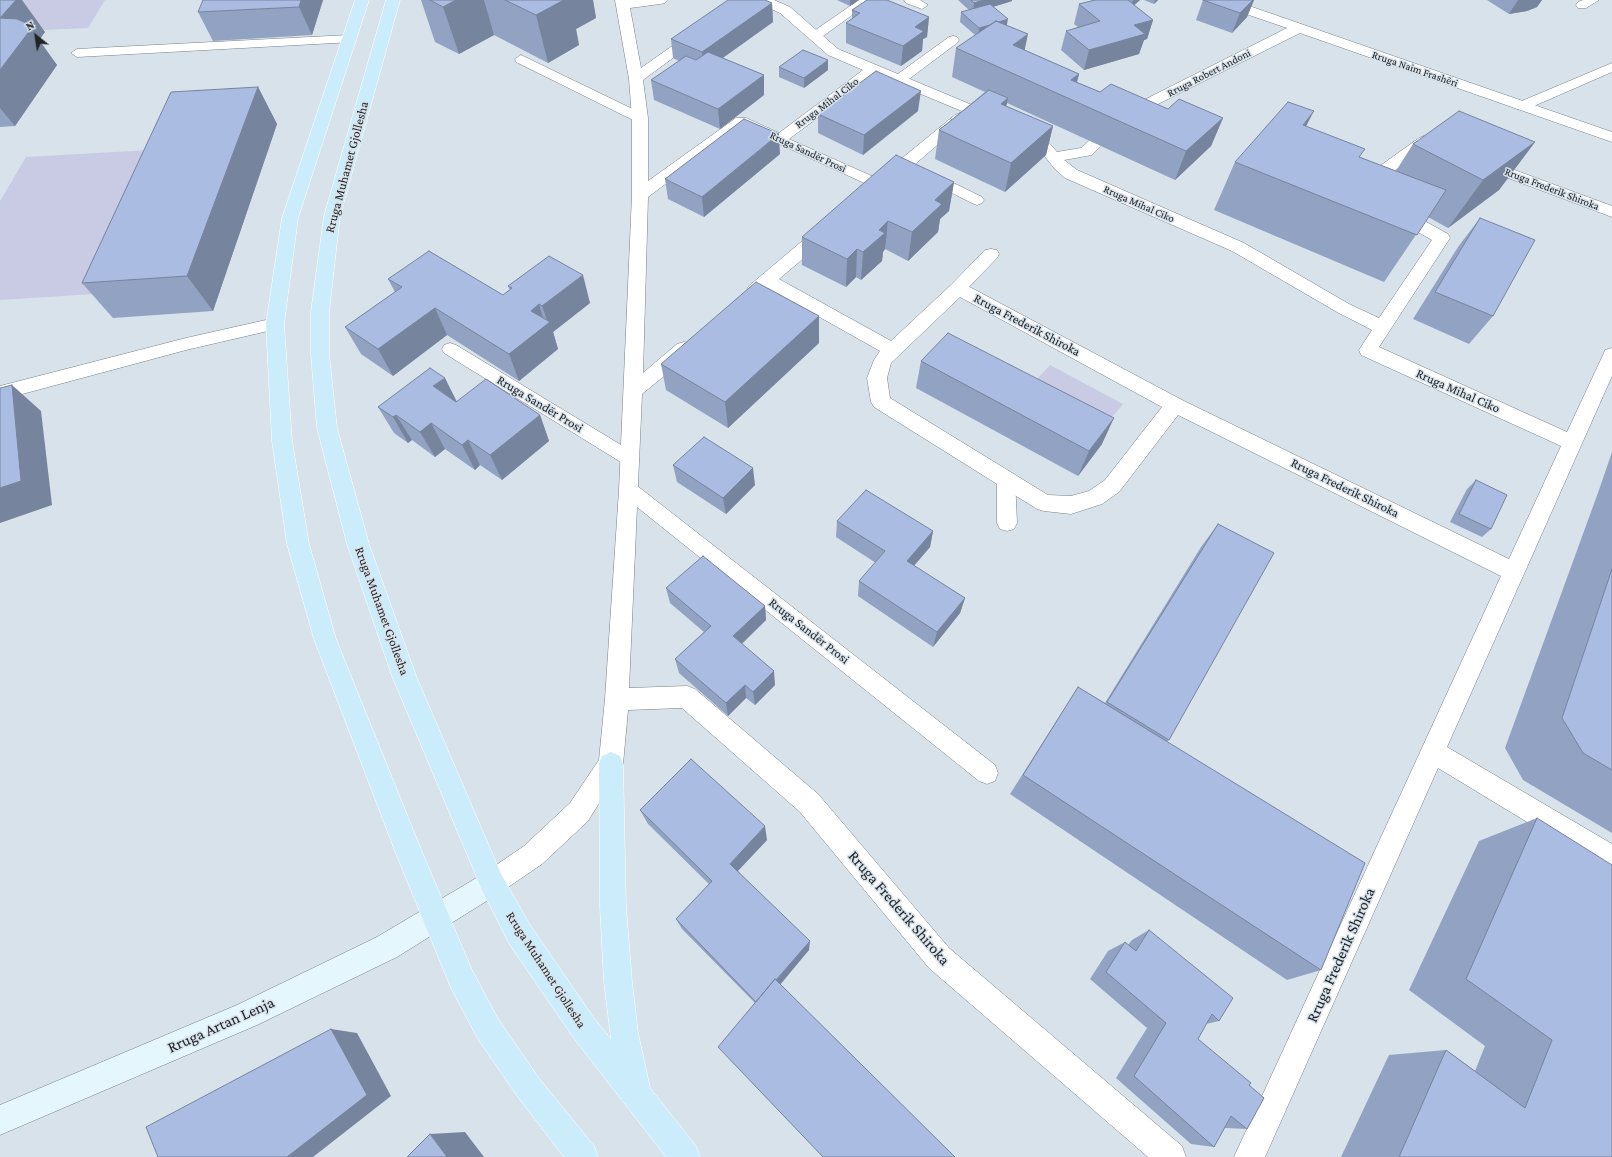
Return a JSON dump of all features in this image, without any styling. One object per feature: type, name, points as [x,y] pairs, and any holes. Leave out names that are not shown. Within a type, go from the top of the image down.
[{"type":"main road","points":[[362,0],[290,218],[275,324],[282,441],[298,544],[325,639],[408,851],[461,978],[488,1029],[528,1087],[583,1157]]},
{"type":"main road","name":"Rruga Muhamet Gjollesha","points":[[393,0],[332,216],[320,312],[320,354],[327,428],[358,544],[404,676],[492,882],[520,934],[583,1027],[637,1098],[685,1157]]},
{"type":"main road","points":[[611,764],[613,907],[618,982],[624,1033],[637,1098]]},
{"type":"street","points":[[492,882],[533,855],[579,812],[611,764],[617,699],[629,490],[640,195],[640,118],[636,79],[622,3],[660,0]]},
{"type":"street","name":"Rruga Mihal Ciko","points":[[763,0],[785,10],[833,52],[1027,133],[1038,139],[1062,166],[1077,176],[1238,247],[1343,308],[1383,328]]},
{"type":"street","name":"Rruga Naim Frashëri","points":[[1219,0],[1612,137]]},
{"type":"street","points":[[636,79],[710,25]]},
{"type":"street","name":"Rruga Robert Andoni","points":[[1122,122],[1137,110],[1299,28]]},
{"type":"street","name":"Rruga Mihal Ciko","points":[[780,139],[874,68]]},
{"type":"street","name":"Rruga Sandër Prosi","points":[[874,190],[972,109]]},
{"type":"street","name":"Rruga Sandër Prosi","points":[[640,195],[741,121],[780,139]]},
{"type":"street","name":"Rruga Mihal Ciko","points":[[1446,150],[1424,141],[1357,191],[1442,238],[1368,350],[1572,443]]},
{"type":"street","points":[[1053,157],[1086,152],[1095,143]]},
{"type":"street","name":"Rruga Frederik Shiroka","points":[[1468,158],[1612,212]]},
{"type":"street","points":[[742,300],[838,220]]},
{"type":"street","points":[[767,280],[893,350]]},
{"type":"street","name":"Rruga Frederik Shiroka","points":[[1176,405],[1112,486],[1095,498],[1071,505],[1044,503],[881,402],[877,378],[883,360],[958,288],[1176,405],[1514,572]]},
{"type":"street","points":[[632,392],[699,336]]},
{"type":"street","name":"Rruga Frederik Shiroka","points":[[1249,1157],[1612,355]]},
{"type":"street","name":"Rruga Frederik Shiroka","points":[[617,699],[687,697],[809,803],[939,958],[1171,1157]]},
{"type":"street","points":[[1433,752],[1612,859]]},
{"type":"street","name":"Rruga Artan Lenja","points":[[0,1120],[247,1015],[387,946],[492,882]]},
{"type":"lane","points":[[815,36],[867,0]]},
{"type":"lane","points":[[910,0],[922,5]]},
{"type":"lane","points":[[77,53],[349,39]]},
{"type":"lane","points":[[900,79],[953,40]]},
{"type":"lane","points":[[521,59],[640,118]]},
{"type":"lane","points":[[1522,106],[1612,67]]},
{"type":"lane","points":[[1122,103],[1137,110]]},
{"type":"lane","name":"Rruga Sandër Prosi","points":[[780,139],[874,190]]},
{"type":"lane","points":[[904,164],[977,200]]},
{"type":"lane","points":[[958,288],[991,254]]},
{"type":"lane","points":[[0,393],[186,344],[275,324]]},
{"type":"lane","name":"Rruga Sandër Prosi","points":[[450,349],[630,460]]},
{"type":"lane","points":[[1006,479],[1007,523]]},
{"type":"lane","name":"Rruga Sandër Prosi","points":[[629,490],[987,773]]},
{"type":"shaded area","points":[[0,0],[105,0],[88,28],[0,32]]},
{"type":"shaded area","points":[[186,148],[124,292],[0,300],[0,201],[26,157]]},
{"type":"shaded area","points":[[1050,365],[1123,404],[1103,428],[1029,388]]},
{"type":"building","points":[[0,0],[16,0],[0,18]]},
{"type":"building","points":[[203,0],[301,0],[299,7],[198,12]]},
{"type":"building","points":[[430,0],[456,0],[443,7]]},
{"type":"building","points":[[505,0],[564,0],[536,15]]},
{"type":"building","points":[[728,0],[765,0],[772,3],[702,52],[671,39]]},
{"type":"building","points":[[867,0],[887,0],[929,17],[915,27],[924,31],[903,46],[846,23],[860,13],[852,10]]},
{"type":"building","points":[[971,0],[984,0],[974,3]]},
{"type":"building","points":[[1095,0],[1128,0],[1153,20],[1134,25],[1145,34],[1089,50],[1066,31],[1100,21],[1079,4]]},
{"type":"building","points":[[1203,0],[1253,0],[1240,13]]},
{"type":"building","points":[[990,4],[1008,19],[999,22],[996,21],[990,25],[979,28],[961,12]]},
{"type":"building","points":[[0,18],[17,19],[26,23],[31,29],[0,70]]},
{"type":"building","points":[[996,21],[1028,34],[1013,45],[1079,74],[1071,80],[1100,92],[1111,84],[1168,109],[1179,99],[1223,118],[1186,151],[956,48]]},
{"type":"building","points":[[803,50],[828,60],[804,78],[779,67]]},
{"type":"building","points":[[708,52],[764,75],[718,109],[651,80],[686,56],[696,60]]},
{"type":"building","points":[[876,71],[921,91],[864,135],[818,114]]},
{"type":"building","points":[[258,87],[187,276],[82,283],[171,92]]},
{"type":"building","points":[[989,90],[1008,98],[1001,104],[1053,126],[1011,163],[939,130]]},
{"type":"building","points":[[1288,102],[1314,111],[1303,125],[1365,149],[1359,157],[1446,190],[1417,235],[1235,162]]},
{"type":"building","points":[[1459,111],[1535,142],[1483,180],[1413,144]]},
{"type":"building","points":[[744,119],[779,134],[702,197],[665,179]]},
{"type":"building","points":[[896,155],[954,182],[935,200],[942,204],[912,232],[888,221],[879,230],[885,233],[863,252],[857,249],[847,259],[802,237]]},
{"type":"building","points":[[1480,218],[1535,240],[1493,316],[1435,292]]},
{"type":"building","points":[[429,251],[503,295],[512,288],[508,286],[549,256],[583,275],[542,306],[539,304],[531,311],[550,322],[509,354],[435,308],[378,349],[345,327],[402,287],[388,279]]},
{"type":"building","points":[[756,282],[819,316],[725,402],[661,364]]},
{"type":"building","points":[[948,333],[1114,418],[1089,451],[921,361]]},
{"type":"building","points":[[430,368],[445,378],[433,386],[456,402],[486,379],[540,415],[490,455],[468,440],[462,445],[431,423],[420,432],[396,415],[393,417],[378,407]]},
{"type":"building","points":[[12,385],[21,481],[0,488],[0,388]]},
{"type":"building","points":[[704,437],[753,468],[723,498],[673,465]]},
{"type":"building","points":[[1476,480],[1507,495],[1491,529],[1459,514]]},
{"type":"building","points":[[866,490],[933,531],[907,561],[965,598],[937,632],[859,581],[885,551],[837,521]]},
{"type":"building","points":[[1218,524],[1274,553],[1169,740],[1107,702]]},
{"type":"building","points":[[703,556],[765,606],[733,636],[774,671],[753,692],[745,685],[726,703],[675,659],[711,626],[666,588]]},
{"type":"building","points":[[1612,569],[1612,770],[1583,753],[1562,718]]},
{"type":"building","points":[[1078,687],[1365,863],[1321,970],[1023,775]]},
{"type":"building","points":[[691,759],[765,826],[730,864],[810,941],[756,1002],[676,919],[712,881],[640,810]]},
{"type":"building","points":[[1537,818],[1612,865],[1612,1157],[1399,1157],[1446,1050],[1525,1108],[1552,1040],[1466,979]]},
{"type":"building","points":[[1149,930],[1233,998],[1219,1021],[1212,1014],[1198,1039],[1251,1083],[1249,1085],[1264,1098],[1247,1129],[1231,1116],[1214,1147],[1134,1076],[1166,1023],[1106,972],[1125,942],[1136,951]]},
{"type":"building","points":[[775,979],[955,1157],[823,1157],[718,1047]]},
{"type":"building","points":[[331,1029],[367,1095],[287,1157],[158,1157],[146,1127]]},
{"type":"building","points":[[430,1134],[447,1157],[407,1157]]}]
